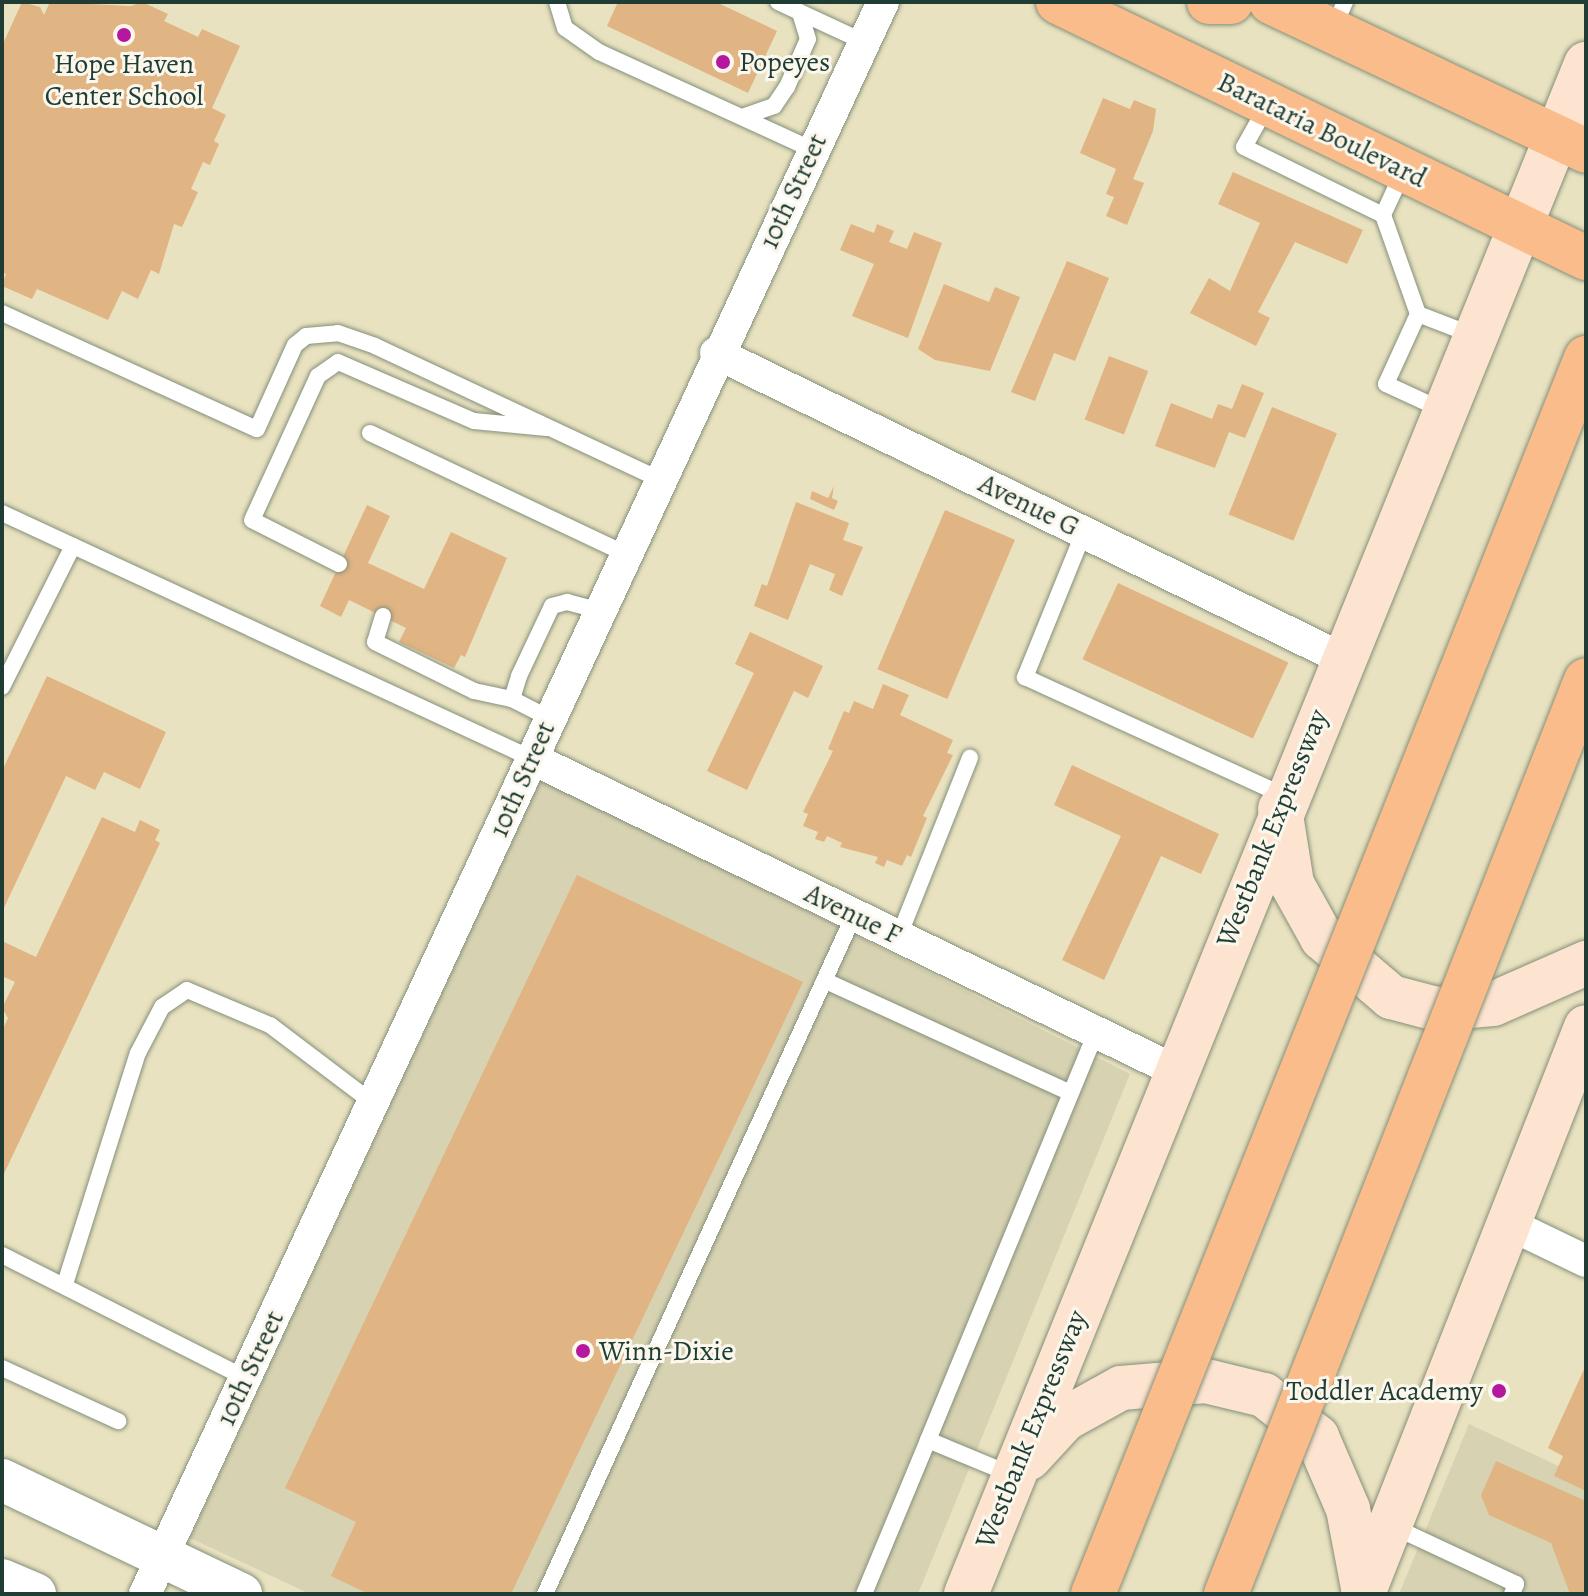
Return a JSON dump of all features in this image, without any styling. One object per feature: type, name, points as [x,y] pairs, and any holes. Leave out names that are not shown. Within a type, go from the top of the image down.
[{"type":"main road","name":"Barataria Boulevard","points":[[1058,2],[1586,258]]},
{"type":"main road","points":[[1209,2],[1231,2]]},
{"type":"main road","points":[[1271,2],[1339,16],[1572,144]]},
{"type":"main road","name":"Westbank Expressway","points":[[966,1594],[1174,1070],[1475,336],[1521,227],[1572,144],[1586,64]]},
{"type":"main road","points":[[1093,1594],[1586,358]]},
{"type":"main road","points":[[1226,1594],[1586,680]]},
{"type":"main road","points":[[1283,802],[1292,884],[1322,938],[1391,997],[1436,1009],[1493,1004],[1586,963]]},
{"type":"main road","points":[[1363,1594],[1586,1028]]},
{"type":"main road","points":[[1013,1476],[1065,1419],[1121,1388],[1206,1381],[1264,1395],[1317,1437],[1348,1509],[1363,1594]]},
{"type":"street","name":"10th Street","points":[[154,1576],[533,759],[716,353],[883,2]]},
{"type":"street","name":"Avenue G","points":[[716,353],[1341,658]]},
{"type":"street","name":"Avenue F","points":[[533,759],[1174,1070]]},
{"type":"street","points":[[1509,1224],[1586,1261]]},
{"type":"street","points":[[2,1480],[154,1576],[241,1594]]},
{"type":"street","points":[[2,1580],[35,1594]]},
{"type":"lane","points":[[557,2],[565,28],[599,52],[813,150]]},
{"type":"lane","points":[[778,2],[864,42]]},
{"type":"lane","points":[[742,117],[774,106],[787,87],[808,39],[800,12]]},
{"type":"lane","points":[[1268,104],[1244,147],[1383,215],[1418,314],[1386,384],[1444,411]]},
{"type":"lane","points":[[1383,215],[1404,171]]},
{"type":"lane","points":[[2,313],[257,429],[295,345],[322,332],[375,346],[561,430],[659,479]]},
{"type":"lane","points":[[1418,314],[1475,336]]},
{"type":"lane","points":[[339,564],[252,520],[318,376],[338,362],[474,421],[561,430]]},
{"type":"lane","points":[[370,433],[626,554]]},
{"type":"lane","points":[[2,513],[533,759]]},
{"type":"lane","points":[[1084,532],[1025,677],[1283,802]]},
{"type":"lane","points":[[2,687],[73,546]]},
{"type":"lane","points":[[512,699],[552,606],[567,602],[600,611]]},
{"type":"lane","points":[[383,616],[375,642],[474,691],[512,699],[549,718]]},
{"type":"lane","points":[[899,936],[970,758]]},
{"type":"lane","points":[[545,1594],[854,915]]},
{"type":"lane","points":[[826,981],[1071,1093]]},
{"type":"lane","points":[[65,1284],[138,1053],[162,1007],[187,990],[270,1025],[373,1103]]},
{"type":"lane","points":[[864,1594],[1096,1032]]},
{"type":"lane","points":[[2,1255],[65,1284],[245,1378]]},
{"type":"lane","points":[[2,1368],[118,1421]]},
{"type":"lane","points":[[928,1440],[1013,1476]]},
{"type":"lane","points":[[1390,1525],[1516,1584],[1512,1594]]},
{"type":"shaded area","points":[[542,777],[1130,1074],[918,1594],[310,1594],[190,1538]]},
{"type":"shaded area","points":[[1469,1424],[1586,1479],[1586,1594],[1399,1594]]},
{"type":"building","points":[[22,2],[40,7],[44,15],[50,2],[131,6],[142,2],[168,14],[164,21],[198,37],[202,29],[240,46],[212,108],[226,115],[214,141],[219,144],[210,165],[203,162],[191,189],[198,192],[182,227],[174,224],[159,274],[151,270],[138,299],[122,291],[108,320],[37,289],[32,299],[2,286],[6,274],[2,272],[2,46]]},
{"type":"building","name":"Popeyes","points":[[618,2],[716,2],[777,31],[748,93],[607,26]]},
{"type":"building","points":[[1103,98],[1130,109],[1134,100],[1156,109],[1153,131],[1133,179],[1144,183],[1127,225],[1106,216],[1114,197],[1106,194],[1116,169],[1080,153]]},
{"type":"building","points":[[1233,172],[1363,230],[1347,264],[1295,242],[1258,312],[1270,318],[1256,346],[1190,313],[1209,278],[1230,291],[1260,223],[1218,204]]},
{"type":"building","points":[[851,224],[874,233],[877,224],[894,231],[889,242],[907,249],[914,232],[942,243],[908,338],[852,316],[874,264],[840,250]]},
{"type":"building","points":[[1067,261],[1109,278],[1075,361],[1054,353],[1035,401],[1011,392]]},
{"type":"building","points":[[944,284],[989,302],[995,287],[1020,297],[990,371],[935,360],[918,349]]},
{"type":"building","points":[[1109,356],[1148,371],[1124,435],[1085,419]]},
{"type":"building","points":[[1242,384],[1264,393],[1245,438],[1229,432],[1215,468],[1155,446],[1171,403],[1212,419],[1218,404],[1232,409]]},
{"type":"building","points":[[1272,407],[1337,433],[1293,541],[1229,515]]},
{"type":"building","points":[[834,486],[832,498],[838,501],[834,510],[810,499],[812,491],[828,498]]},
{"type":"building","points":[[796,502],[849,523],[843,540],[863,547],[842,596],[829,590],[835,574],[810,564],[788,620],[754,606],[762,584],[767,586]]},
{"type":"building","points":[[367,505],[390,516],[368,563],[424,589],[451,532],[507,558],[465,657],[461,655],[454,668],[399,642],[406,628],[349,600],[341,617],[320,606]]},
{"type":"building","points":[[945,510],[1015,540],[947,699],[877,669]]},
{"type":"building","points":[[1118,583],[1288,662],[1253,739],[1083,659]]},
{"type":"building","points":[[750,632],[823,666],[808,698],[794,691],[747,790],[707,771],[754,673],[735,664]]},
{"type":"building","points":[[47,676],[166,732],[140,789],[104,772],[95,790],[66,776],[2,912],[2,771]]},
{"type":"building","points":[[883,684],[909,695],[900,715],[953,740],[947,753],[953,755],[923,816],[927,818],[911,857],[907,855],[902,866],[887,860],[884,867],[875,863],[878,857],[840,847],[842,843],[827,836],[824,842],[815,839],[818,832],[803,826],[808,814],[803,812],[833,751],[828,749],[844,711],[849,713],[854,701],[873,709]]},
{"type":"building","points":[[1072,765],[1219,834],[1201,874],[1161,856],[1104,980],[1062,960],[1121,836],[1054,805]]},
{"type":"building","points":[[102,817],[135,832],[140,820],[160,830],[155,840],[160,843],[2,1178],[2,1031],[8,1018],[2,1008],[15,982],[2,976],[2,941],[36,957]]},
{"type":"building","points":[[577,875],[803,982],[511,1594],[369,1594],[331,1576],[356,1522],[285,1488]]},
{"type":"building","points":[[1586,1365],[1586,1491],[1554,1476],[1563,1456],[1548,1448]]},
{"type":"building","points":[[1496,1461],[1586,1501],[1586,1594],[1570,1594],[1551,1543],[1489,1515],[1481,1495]]},
{"type":"place","name":"Hope Haven Center School","points":[[124,35]]},
{"type":"place","name":"Popeyes","points":[[723,62]]},
{"type":"place","name":"Winn-Dixie","points":[[583,1351]]},
{"type":"place","name":"Toddler Academy","points":[[1499,1391]]}]
